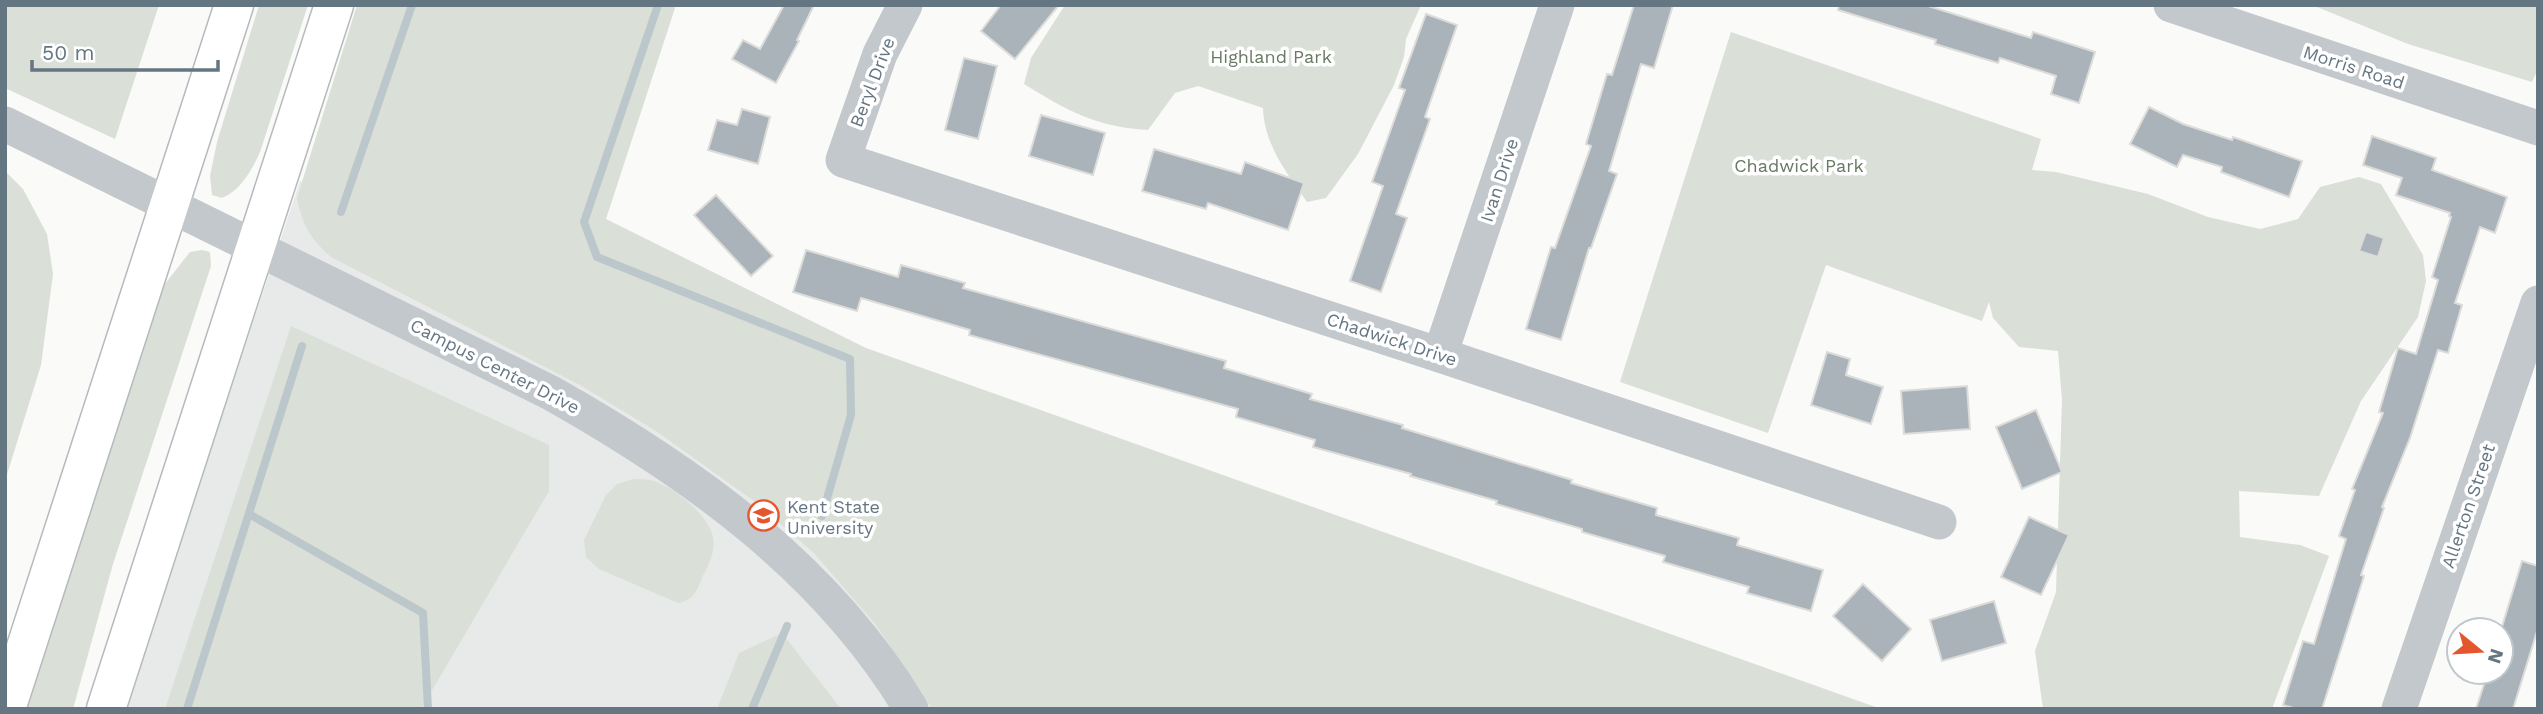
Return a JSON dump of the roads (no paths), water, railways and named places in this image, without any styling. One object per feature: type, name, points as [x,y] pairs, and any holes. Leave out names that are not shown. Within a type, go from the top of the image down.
[{"type":"main road","points":[[6,709],[234,5]]},
{"type":"main road","points":[[106,709],[334,5]]},
{"type":"street","name":"Beryl Drive","points":[[843,160],[880,54],[905,5]]},
{"type":"street","name":"Ivan Drive","points":[[1440,355],[1557,5]]},
{"type":"street","name":"Morris Road","points":[[2171,5],[2538,128]]},
{"type":"street","name":"Campus Center Drive","points":[[5,124],[551,393],[621,432],[691,479],[750,524],[827,597],[870,648],[911,709]]},
{"type":"street","name":"Chadwick Drive","points":[[843,160],[1939,522]]},
{"type":"street","name":"Allerton Street","points":[[2399,709],[2538,303]]},
{"type":"waterway","points":[[341,212],[412,5]]},
{"type":"waterway","points":[[658,5],[584,222],[597,257],[850,359],[851,415],[822,516]]},
{"type":"waterway","points":[[187,709],[302,346]]},
{"type":"waterway","points":[[249,514],[423,613],[428,709]]},
{"type":"waterway","points":[[752,709],[787,626]]},
{"type":"place","name":"Kent State University","points":[[764,516]]},
{"type":"park label","name":"Highland Park","points":[[1271,56]]},
{"type":"park label","name":"Chadwick Park","points":[[1799,165]]}]
